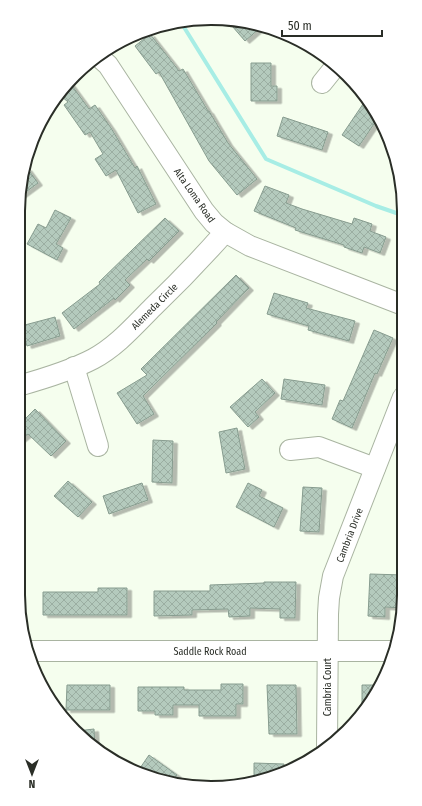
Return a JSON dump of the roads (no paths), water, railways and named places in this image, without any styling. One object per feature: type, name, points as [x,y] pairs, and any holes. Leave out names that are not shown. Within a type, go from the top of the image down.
[{"type":"street","name":"Alta Loma Road","points":[[102,60],[108,65],[204,211],[214,223],[225,232],[250,246],[397,303]]},
{"type":"street","name":"Alemeda Circle","points":[[25,384],[74,367],[109,349],[124,337],[201,260],[225,232]]},
{"type":"street","points":[[74,367],[98,446]]},
{"type":"street","name":"Cambria Drive","points":[[327,651],[328,614],[333,576],[375,468],[397,428]]},
{"type":"street","points":[[290,450],[319,447],[375,468]]},
{"type":"street","name":"Saddle Rock Road","points":[[34,651],[388,651]]},
{"type":"street","name":"Cambria Court","points":[[327,651],[327,741]]},
{"type":"waterway","points":[[184,27],[266,159],[376,206],[397,213]]}]
